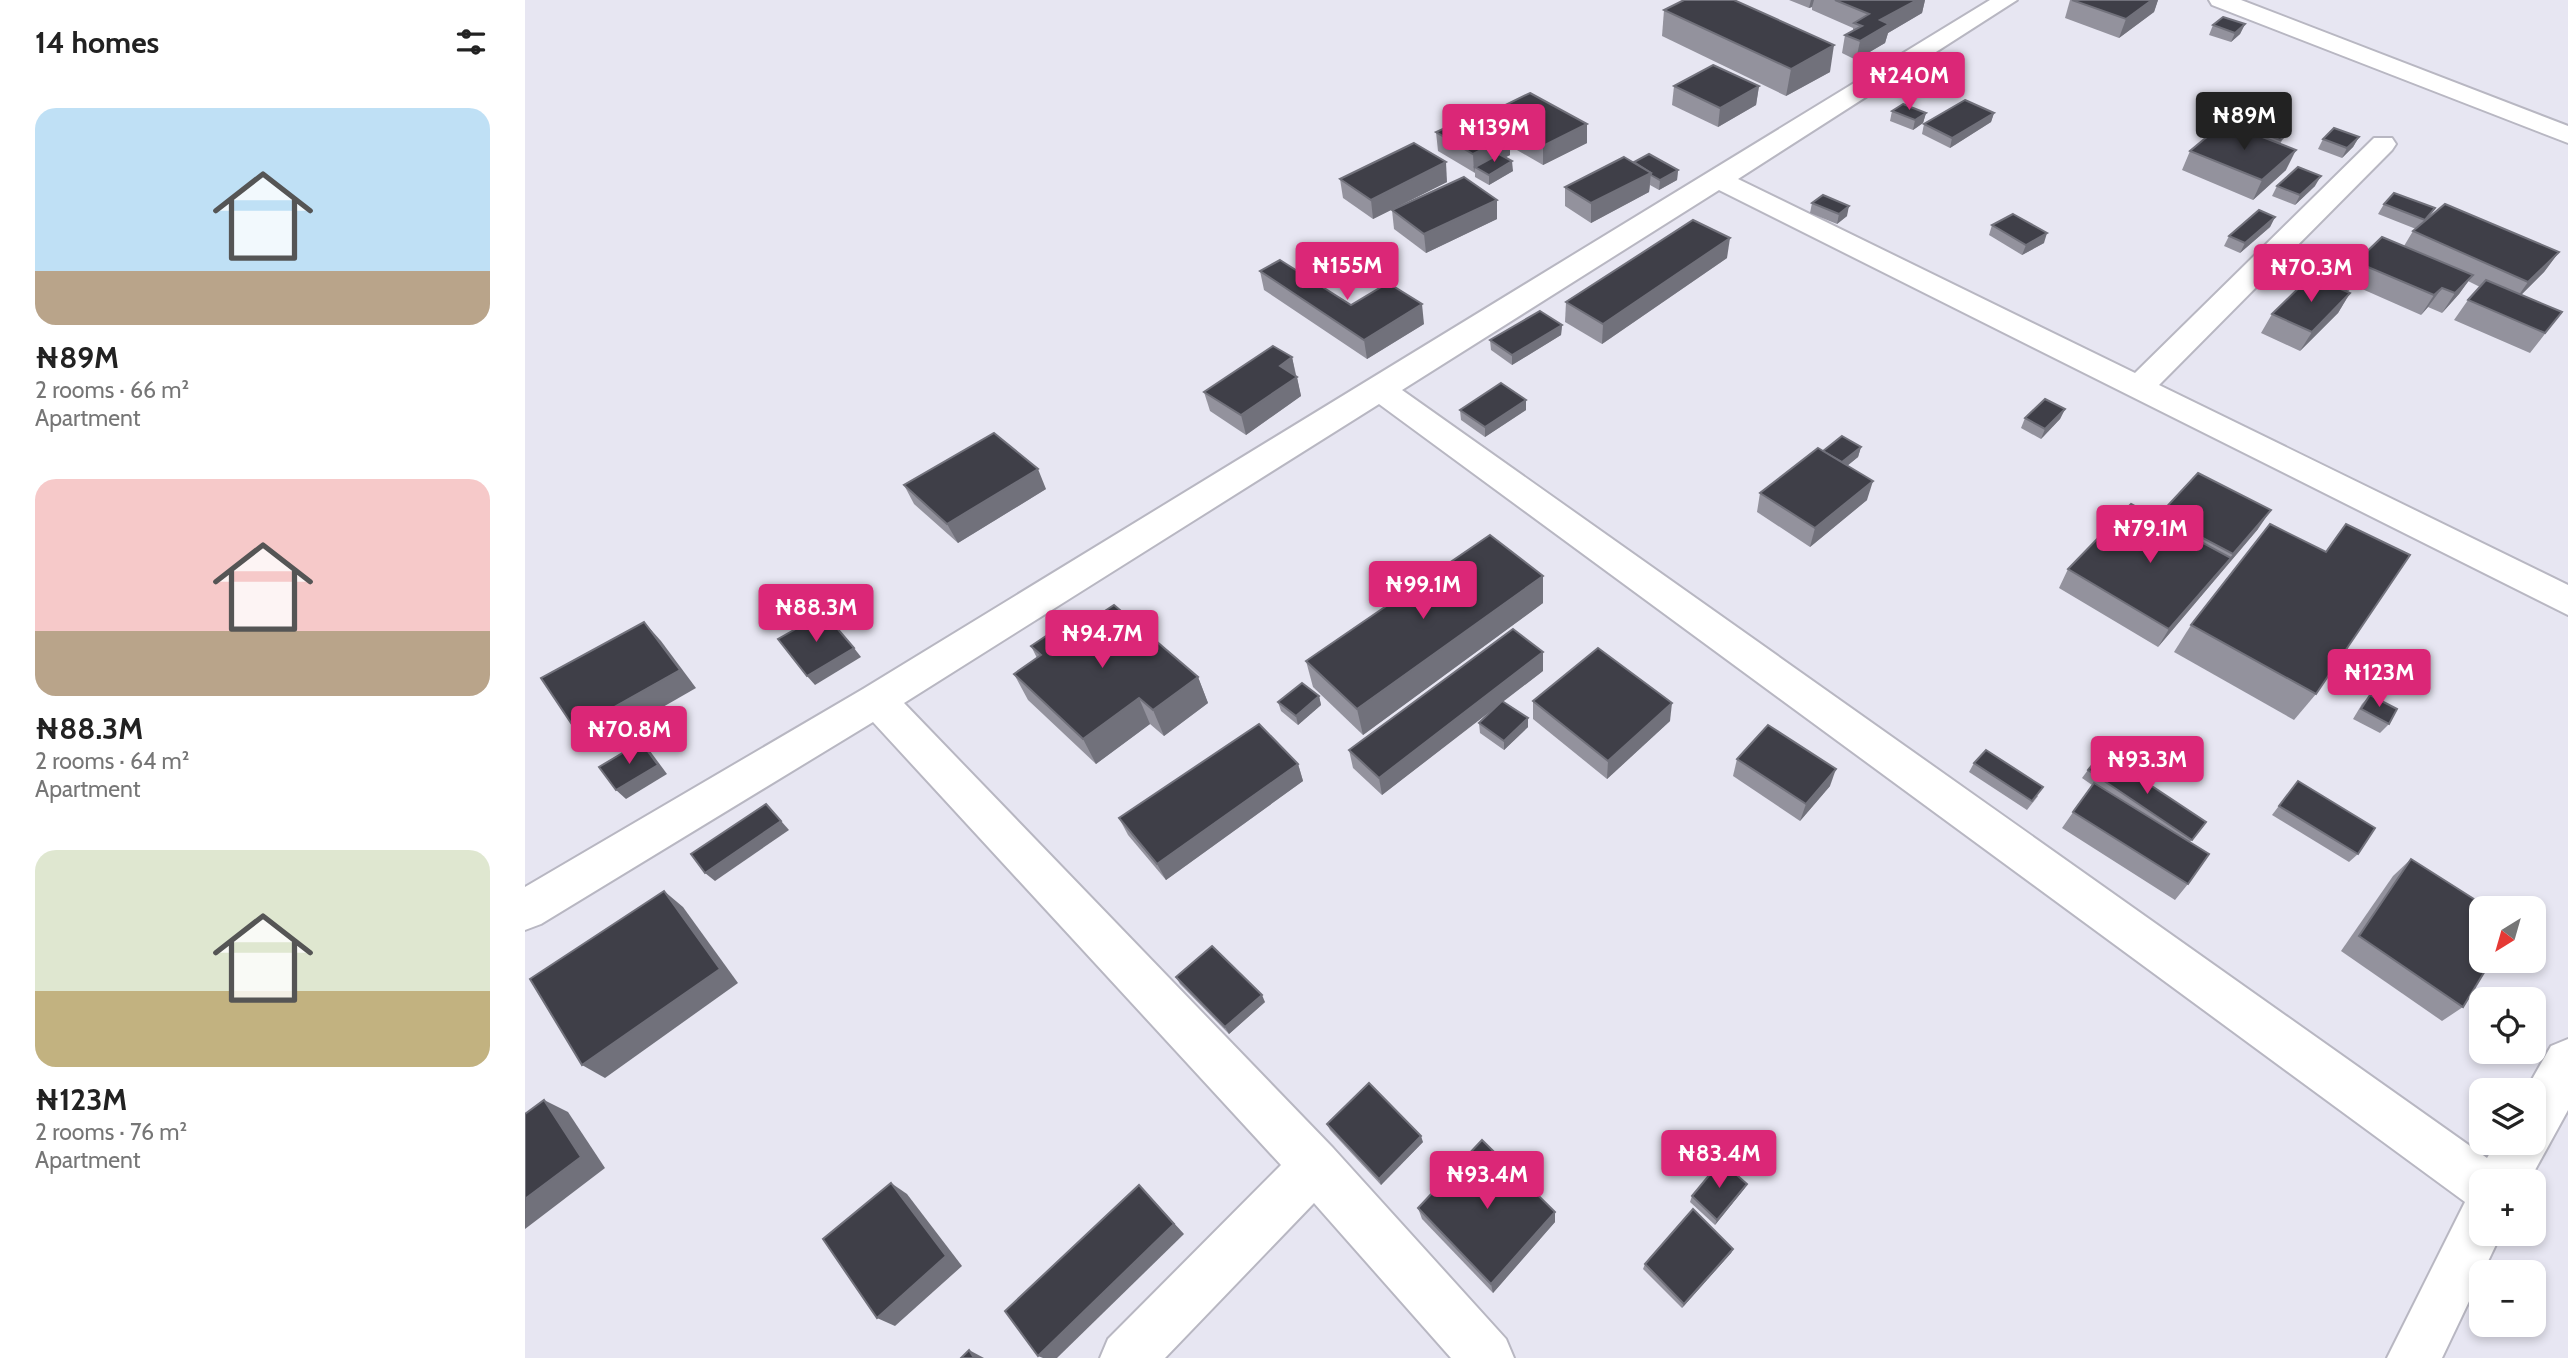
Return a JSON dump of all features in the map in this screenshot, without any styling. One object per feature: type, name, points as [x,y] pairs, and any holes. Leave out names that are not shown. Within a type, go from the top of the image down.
[{"type":"street","points":[[525,910],[877,700],[2006,0]]},
{"type":"street","points":[[2220,0],[2568,135]]},
{"type":"street","points":[[2139,387],[2383,144]]},
{"type":"street","points":[[1715,178],[2568,601]]},
{"type":"street","points":[[1379,389],[2469,1175]]},
{"type":"street","points":[[877,700],[1315,1166],[1487,1358]]},
{"type":"street","points":[[2546,1102],[2568,1062]]},
{"type":"street","points":[[1127,1358],[1315,1166]]},
{"type":"street","points":[[2414,1358],[2469,1246]]},
{"type":"building","points":[[1684,0],[1734,0],[1834,45],[1791,69],[1664,10]]},
{"type":"building","points":[[1835,0],[1917,0],[1880,20],[1889,24],[1860,41],[1845,35],[1862,26],[1854,23],[1869,14]]},
{"type":"building","points":[[2072,0],[2152,0],[2126,19]]},
{"type":"building","points":[[2223,17],[2245,24],[2235,33],[2213,25]]},
{"type":"building","points":[[1713,65],[1759,86],[1720,108],[1674,86]]},
{"type":"building","points":[[1530,93],[1587,124],[1543,146],[1487,114]]},
{"type":"building","points":[[1965,100],[1994,113],[1952,138],[1924,124]]},
{"type":"building","points":[[1903,104],[1926,113],[1915,120],[1892,111]]},
{"type":"building","points":[[1473,115],[1510,136],[1473,154],[1436,132]]},
{"type":"building","points":[[2255,125],[2284,137],[2280,140],[2250,128]]},
{"type":"building","points":[[2234,126],[2296,150],[2262,180],[2190,151],[2214,131],[2224,135]]},
{"type":"building","points":[[2334,128],[2359,137],[2347,148],[2323,139]]},
{"type":"building","points":[[1414,143],[1446,162],[1371,200],[1340,179]]},
{"type":"building","points":[[1499,154],[1512,161],[1489,175],[1475,167]]},
{"type":"building","points":[[1649,154],[1678,170],[1660,180],[1634,162]]},
{"type":"building","points":[[1624,157],[1651,173],[1591,203],[1565,187]]},
{"type":"building","points":[[2298,167],[2321,176],[2300,195],[2277,186]]},
{"type":"building","points":[[1464,177],[1497,200],[1424,234],[1392,210]]},
{"type":"building","points":[[2394,193],[2435,208],[2425,220],[2384,204]]},
{"type":"building","points":[[1823,195],[1849,206],[1839,214],[1812,203]]},
{"type":"building","points":[[2445,204],[2559,252],[2528,282],[2413,231]]},
{"type":"building","points":[[2259,210],[2275,217],[2245,243],[2229,236]]},
{"type":"building","points":[[2013,214],[2047,233],[2026,245],[1992,225]]},
{"type":"building","points":[[1693,220],[1730,238],[1603,324],[1566,302]]},
{"type":"building","points":[[2382,237],[2473,275],[2455,293],[2442,288],[2434,295],[2356,262]]},
{"type":"building","points":[[1280,260],[1351,305],[1388,283],[1422,304],[1364,340],[1260,271]]},
{"type":"building","points":[[2315,266],[2354,283],[2345,291],[2311,276],[2307,280],[2302,277]]},
{"type":"building","points":[[2311,276],[2350,293],[2312,332],[2272,314]]},
{"type":"building","points":[[2486,280],[2562,312],[2545,333],[2468,300]]},
{"type":"building","points":[[1540,311],[1562,325],[1512,355],[1490,340]]},
{"type":"building","points":[[1273,346],[1292,357],[1280,366],[1297,377],[1241,415],[1204,392]]},
{"type":"building","points":[[1501,383],[1526,400],[1485,427],[1460,410]]},
{"type":"building","points":[[2045,399],[2065,409],[2045,429],[2025,418]]},
{"type":"building","points":[[994,433],[1038,469],[947,524],[904,485]]},
{"type":"building","points":[[1842,436],[1861,447],[1842,462],[1823,451]]},
{"type":"building","points":[[1818,448],[1873,481],[1815,528],[1760,493]]},
{"type":"building","points":[[2198,473],[2271,510],[2233,554],[2159,515]]},
{"type":"building","points":[[2131,504],[2231,558],[2169,629],[2068,569]]},
{"type":"building","points":[[2270,524],[2326,552],[2346,524],[2410,555],[2316,694],[2191,625]]},
{"type":"building","points":[[1490,535],[1543,576],[1357,709],[1306,661]]},
{"type":"building","points":[[1114,605],[1198,677],[1153,710],[1139,698],[1083,739],[1014,674],[1041,655],[1031,646],[1076,616],[1085,624]]},
{"type":"building","points":[[824,613],[854,648],[807,676],[778,639]]},
{"type":"building","points":[[644,622],[680,670],[575,729],[541,678]]},
{"type":"building","points":[[1513,629],[1543,652],[1379,778],[1349,750]]},
{"type":"building","points":[[1598,648],[1672,703],[1608,761],[1533,701]]},
{"type":"building","points":[[1302,683],[1319,696],[1296,716],[1278,702]]},
{"type":"building","points":[[2370,695],[2397,709],[2389,724],[2361,709]]},
{"type":"building","points":[[1502,701],[1528,718],[1504,741],[1479,723]]},
{"type":"building","points":[[1259,724],[1298,764],[1157,864],[1119,818]]},
{"type":"building","points":[[1768,725],[1836,769],[1806,804],[1737,759]]},
{"type":"building","points":[[641,742],[658,765],[616,790],[599,767]]},
{"type":"building","points":[[1986,750],[2043,787],[2032,801],[1974,763]]},
{"type":"building","points":[[2102,753],[2206,822],[2192,840],[2088,770]]},
{"type":"building","points":[[2298,781],[2375,828],[2358,854],[2279,806]]},
{"type":"building","points":[[2094,783],[2209,854],[2188,884],[2073,812]]},
{"type":"building","points":[[766,804],[781,821],[705,873],[691,854]]},
{"type":"building","points":[[2411,859],[2469,896],[2469,973],[2484,973],[2475,987],[2469,987],[2469,997],[2463,1007],[2359,936]]},
{"type":"building","points":[[664,891],[720,969],[582,1065],[530,979]]},
{"type":"building","points":[[1212,946],[1262,995],[1225,1027],[1176,977]]},
{"type":"building","points":[[1369,1083],[1421,1136],[1379,1179],[1327,1124]]},
{"type":"building","points":[[544,1100],[581,1157],[525,1199],[525,1114]]},
{"type":"building","points":[[1482,1140],[1555,1212],[1491,1284],[1418,1208]]},
{"type":"building","points":[[1721,1161],[1747,1184],[1717,1220],[1692,1196]]},
{"type":"building","points":[[891,1183],[946,1256],[877,1318],[823,1239]]},
{"type":"building","points":[[1139,1185],[1174,1224],[1038,1356],[1005,1311]]},
{"type":"building","points":[[1693,1209],[1733,1249],[1684,1304],[1645,1264]]},
{"type":"building","points":[[969,1350],[974,1358],[961,1358]]}]
